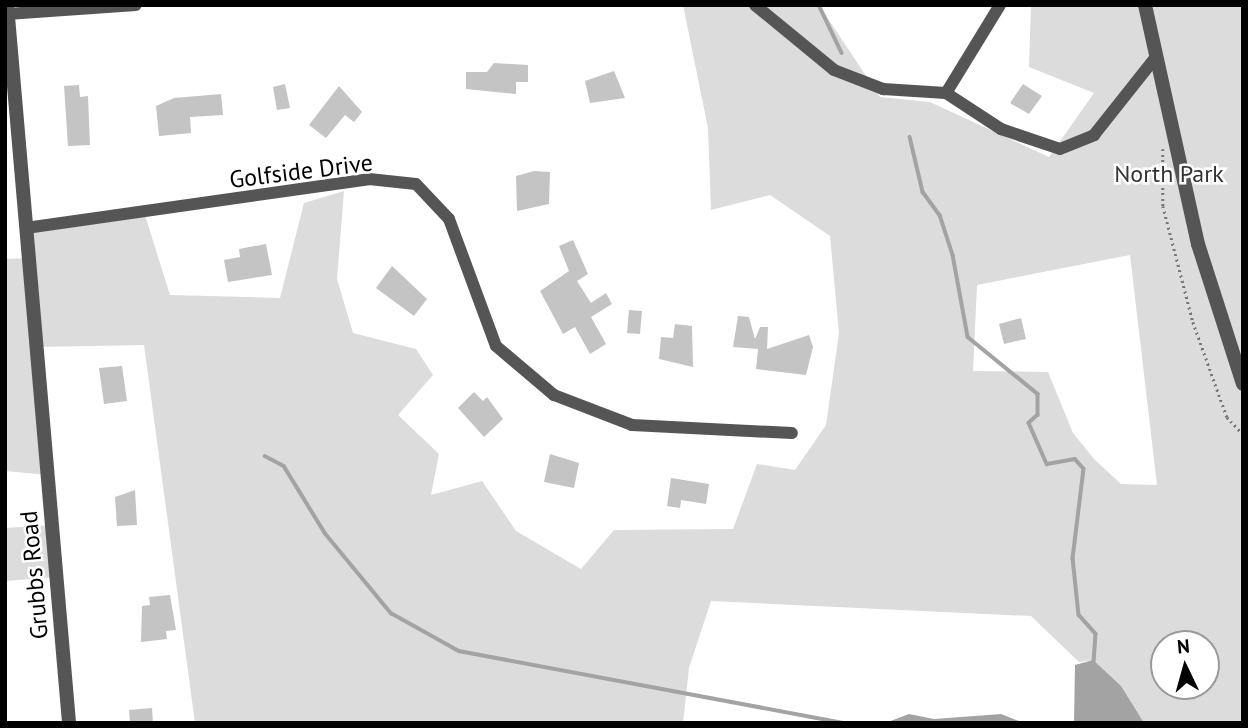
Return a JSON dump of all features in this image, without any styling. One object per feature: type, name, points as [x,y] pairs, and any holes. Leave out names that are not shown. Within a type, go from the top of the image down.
[{"type":"street","points":[[7,10],[136,5]]},
{"type":"street","points":[[755,5],[834,70],[883,89],[946,93],[1001,129],[1060,149],[1094,135],[1155,58]]},
{"type":"street","points":[[946,93],[1000,5]]},
{"type":"street","points":[[1145,5],[1198,244],[1243,384]]},
{"type":"street","name":"Grubbs Road","points":[[7,10],[69,723]]},
{"type":"street","name":"Golfside Drive","points":[[26,228],[369,179],[416,184],[449,219],[496,346],[554,395],[632,425],[792,433]]},
{"type":"path","points":[[1164,139],[1158,174],[1163,205],[1193,322],[1227,417],[1243,434]]},
{"type":"green space","name":"North Park","points":[[683,5],[819,5],[880,97],[930,102],[1049,157],[1094,93],[1029,67],[1031,5],[1243,5],[1243,723],[1144,723],[1093,660],[1079,662],[1031,616],[711,601],[689,668],[683,723],[195,723],[144,345],[36,347],[48,475],[5,471],[5,259],[28,258],[26,228],[144,212],[170,295],[280,298],[304,203],[344,191],[337,279],[353,333],[416,349],[433,375],[398,415],[439,454],[431,495],[482,481],[516,531],[581,569],[614,530],[733,529],[757,464],[795,470],[826,425],[839,333],[830,236],[770,195],[711,210],[708,128]],"holes":[[[1130,255],[1157,485],[1121,484],[1094,459],[1073,433],[1048,372],[973,371],[977,285]]]},
{"type":"green space","points":[[52,525],[57,577],[5,581],[5,528]]},
{"type":"shaded area","points":[[1093,660],[1121,686],[1144,723],[1074,723],[1075,665]]},
{"type":"shaded area","points":[[909,714],[934,719],[1001,714],[1024,723],[885,723]]},
{"type":"building","points":[[494,63],[528,65],[528,82],[516,82],[516,94],[466,89],[466,72],[487,72]]},
{"type":"building","points":[[614,71],[625,98],[590,103],[585,81]]},
{"type":"building","points":[[285,84],[290,108],[277,110],[273,87]]},
{"type":"building","points":[[1023,84],[1042,96],[1029,114],[1010,103]]},
{"type":"building","points":[[79,85],[80,97],[88,96],[90,145],[68,146],[64,86]]},
{"type":"building","points":[[339,86],[362,112],[354,122],[345,115],[326,138],[309,125]]},
{"type":"building","points":[[221,94],[223,115],[190,117],[191,133],[159,136],[156,106],[174,98]]},
{"type":"building","points":[[534,171],[550,172],[549,204],[517,211],[516,176]]},
{"type":"building","points":[[573,240],[588,274],[577,281],[591,303],[606,293],[612,304],[591,317],[606,344],[590,354],[575,327],[563,334],[540,291],[569,271],[559,246]]},
{"type":"building","points":[[266,244],[272,275],[228,282],[224,260],[240,257],[239,249]]},
{"type":"building","points":[[392,266],[427,299],[414,316],[376,288]]},
{"type":"building","points":[[629,310],[642,311],[640,334],[627,333]]},
{"type":"building","points":[[738,316],[749,317],[755,339],[760,327],[768,327],[767,349],[809,335],[813,347],[806,375],[756,369],[758,349],[733,347]]},
{"type":"building","points":[[1021,318],[1026,339],[1004,344],[999,324]]},
{"type":"building","points":[[675,324],[692,326],[693,367],[659,359],[661,337],[673,338]]},
{"type":"building","points":[[122,366],[127,401],[104,404],[99,368]]},
{"type":"building","points":[[474,392],[483,401],[487,397],[503,419],[484,437],[458,408]]},
{"type":"building","points":[[550,454],[579,463],[574,488],[544,482]]},
{"type":"building","points":[[671,478],[709,484],[706,504],[681,500],[680,508],[667,506]]},
{"type":"building","points":[[135,490],[137,525],[117,526],[115,497]]},
{"type":"building","points":[[170,595],[176,630],[166,631],[167,639],[141,642],[142,606],[150,605],[149,597]]},
{"type":"building","points":[[152,708],[153,723],[130,723],[129,710]]},
{"type":"waterway","points":[[819,5],[842,53]]},
{"type":"waterway","points":[[910,137],[923,192],[940,215],[953,255],[968,337],[1038,394],[1038,415],[1029,423],[1047,464],[1075,459],[1084,469],[1073,558],[1079,615],[1096,634],[1094,664]]},
{"type":"waterway","points":[[265,456],[284,466],[325,533],[391,613],[459,651],[844,723]]}]
